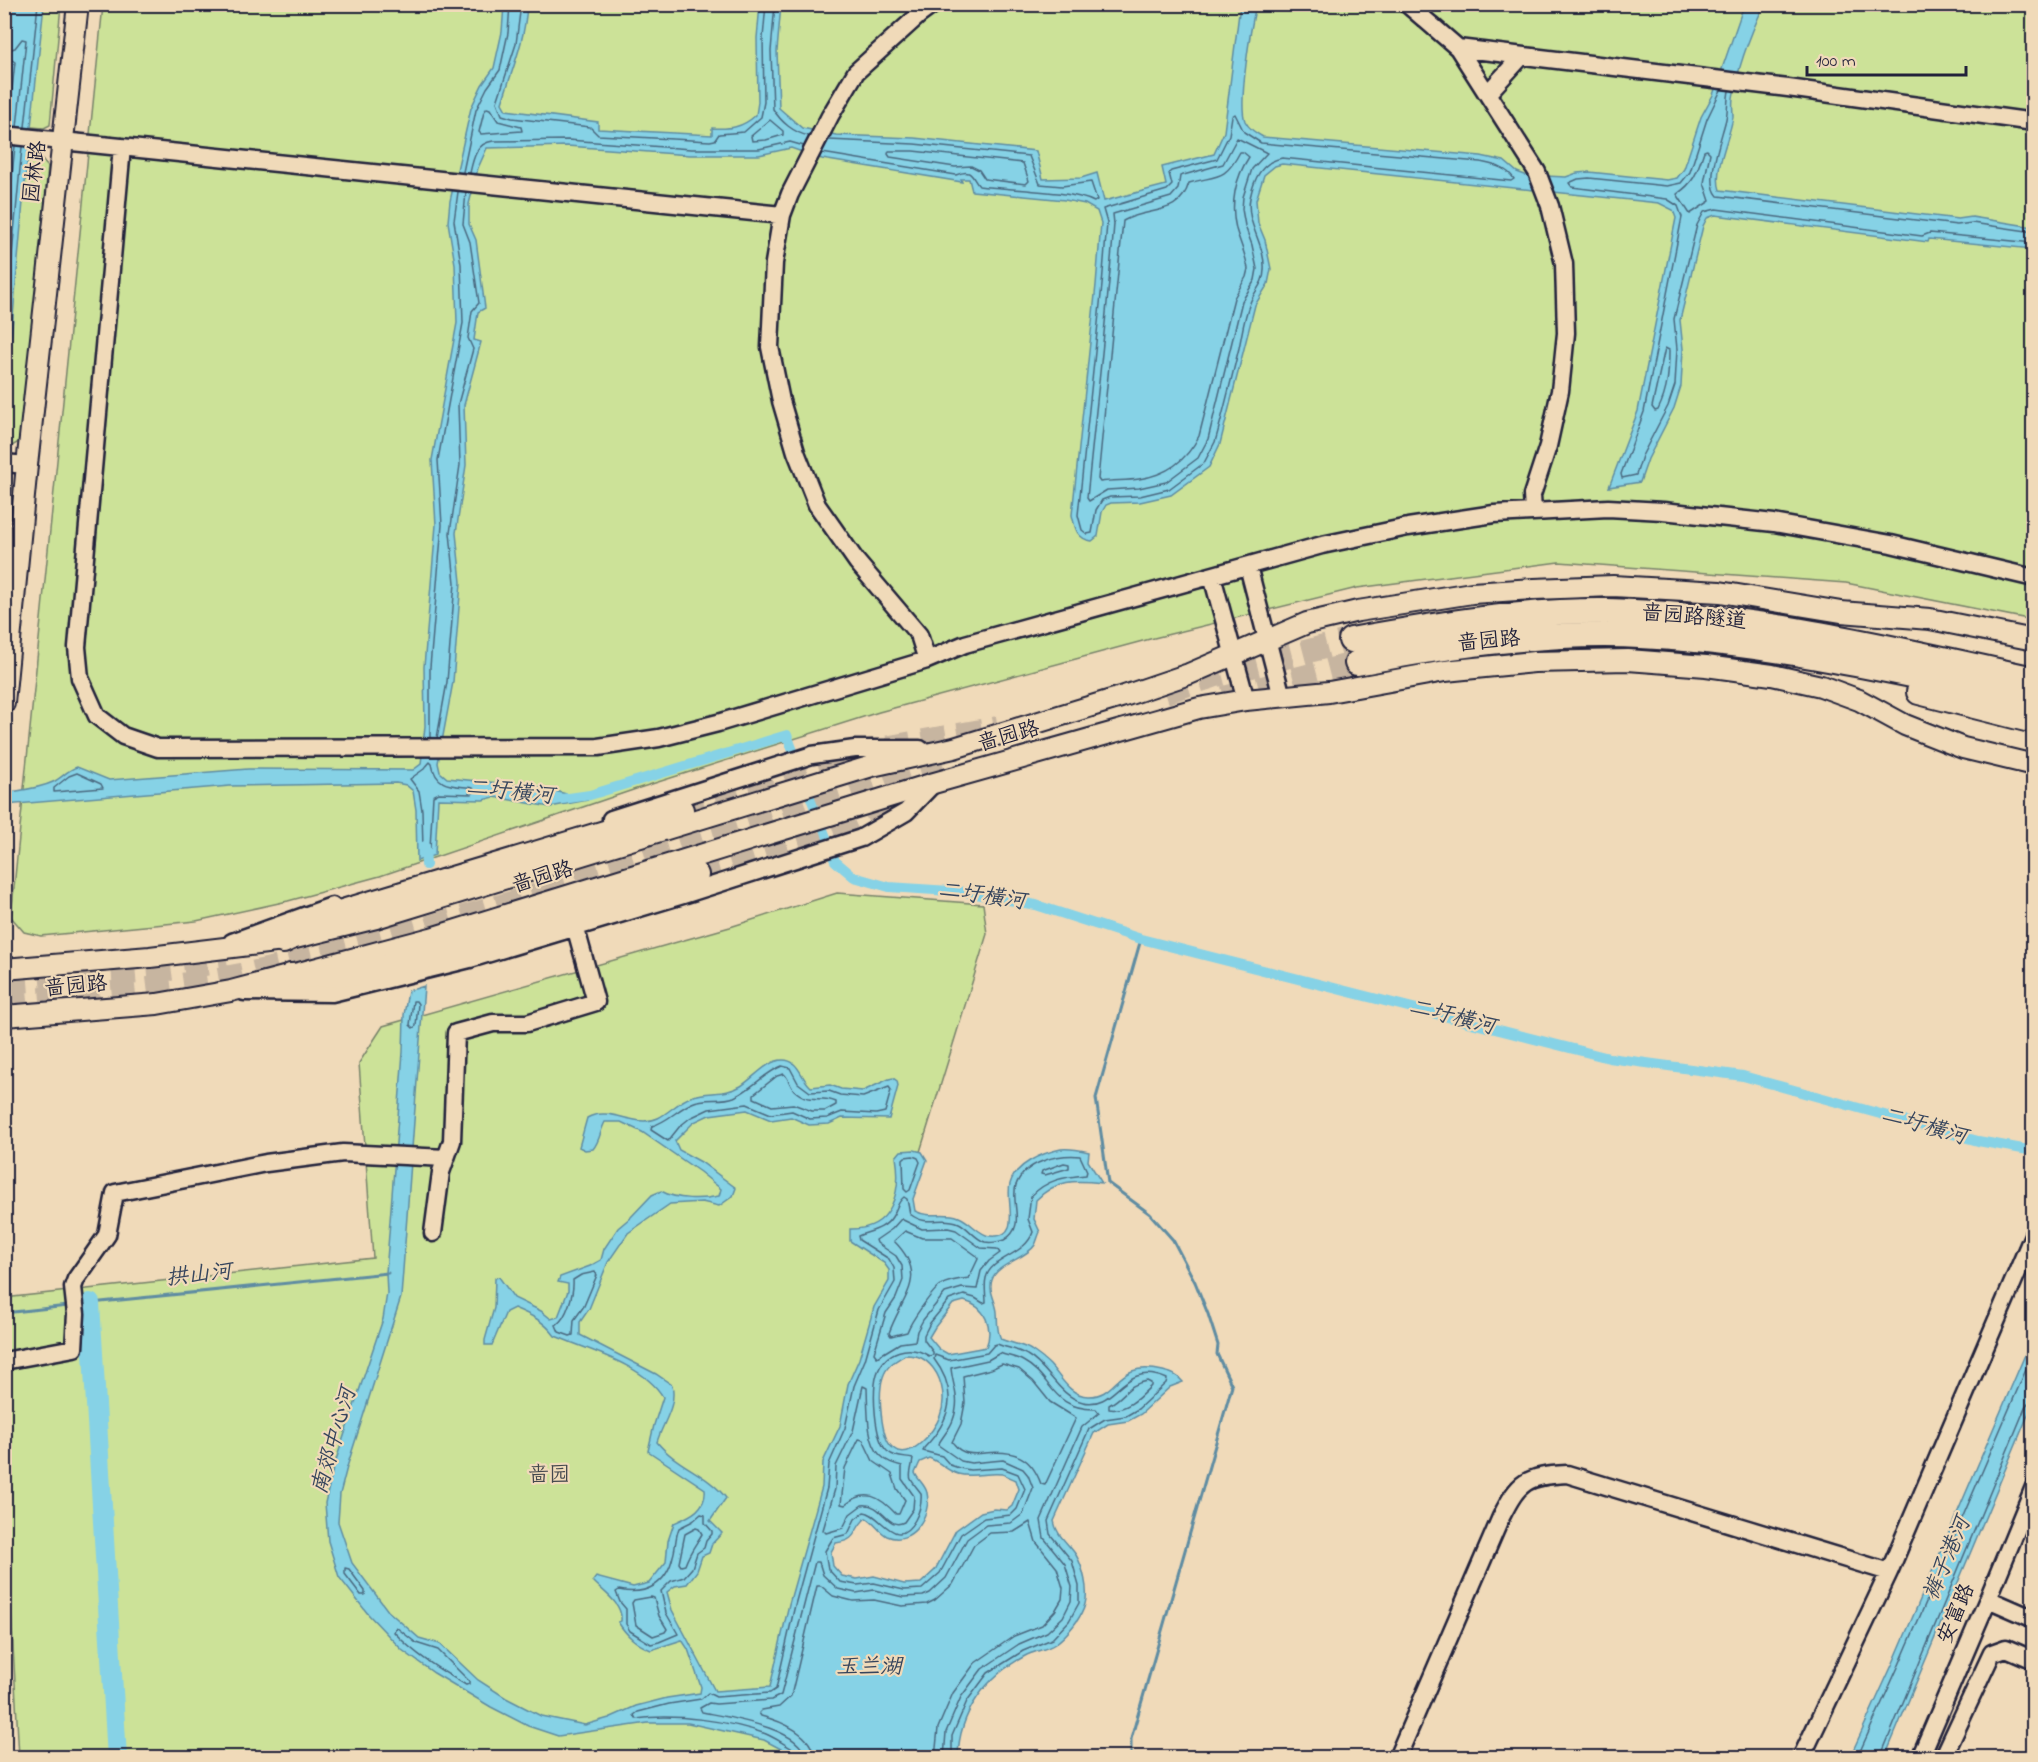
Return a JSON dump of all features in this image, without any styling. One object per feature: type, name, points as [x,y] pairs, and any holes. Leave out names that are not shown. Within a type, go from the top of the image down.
[{"type":"highway","name":"啬园路隧道","points":[[2034,679],[1807,632],[1745,622],[1677,614],[1606,611],[1521,614],[1442,624],[1354,651],[1604,635],[1677,639],[1750,646],[2034,700]]},
{"type":"highway","points":[[1807,632],[1928,646],[2034,667]]},
{"type":"highway","points":[[1829,660],[1928,696],[2034,721]]},
{"type":"highway","points":[[283,941],[336,914],[681,810]]},
{"type":"highway","points":[[291,976],[362,973],[471,945],[696,875]]},
{"type":"main road","name":"园林路","points":[[4,703],[55,139],[78,4]]},
{"type":"main road","name":"啬园路","points":[[4,969],[150,957],[283,941],[376,918],[872,766],[954,748],[1132,693],[1189,674],[1307,623],[1358,610],[1395,604],[1472,593],[1613,586],[1720,592],[1841,612],[1930,619],[2034,640]]},
{"type":"main road","name":"啬园路","points":[[4,1016],[157,1004],[231,991],[431,938],[934,783],[1199,708],[1246,700],[1329,692],[1445,671],[1534,662],[1628,660],[1706,666],[1772,675],[1821,686],[1859,700],[1905,725],[1963,748],[2034,765]]},
{"type":"street","points":[[927,660],[919,635],[857,562],[818,504],[796,452],[781,401],[770,347],[774,263],[782,215],[809,156],[856,72],[918,15],[934,4]]},
{"type":"street","points":[[1407,4],[1458,48],[1538,174],[1547,196],[1564,264],[1566,333],[1560,392],[1548,446],[1532,495],[1533,512]]},
{"type":"street","points":[[1458,48],[1713,78],[2034,122]]},
{"type":"street","points":[[1488,93],[1522,56]]},
{"type":"street","points":[[4,135],[782,215]]},
{"type":"street","points":[[122,147],[77,647],[80,678],[97,716],[123,736],[158,748],[598,747],[659,738],[718,723],[927,660],[965,644],[1322,545],[1408,527],[1494,514],[1608,508],[1663,511],[1774,523],[1891,544],[2034,578]]},
{"type":"street","points":[[4,463],[27,465]]},
{"type":"street","points":[[1248,566],[1282,697]]},
{"type":"street","points":[[1212,576],[1246,700]]},
{"type":"street","points":[[212,950],[346,900],[445,872],[812,755],[855,749],[954,748]]},
{"type":"street","points":[[231,991],[332,993],[471,959],[861,838],[906,812],[934,783]]},
{"type":"street","points":[[433,1233],[441,1172],[452,1141],[456,1033],[494,1023],[527,1023],[596,1002],[575,926]]},
{"type":"street","points":[[4,1360],[75,1348],[76,1314],[73,1287],[76,1279],[107,1235],[115,1194],[266,1163],[343,1153],[446,1158]]},
{"type":"street","points":[[1801,1758],[1889,1572],[2034,1233]]},
{"type":"street","points":[[1397,1758],[1501,1517],[1512,1495],[1524,1482],[1545,1475],[1567,1474],[1889,1572]]},
{"type":"street","name":"安富路","points":[[1920,1758],[2034,1487]]},
{"type":"street","points":[[1988,1599],[2034,1619]]},
{"type":"street","points":[[1943,1758],[1992,1653],[2006,1648],[2034,1659]]},
{"type":"green space","points":[[4,5],[61,5],[50,125],[44,128],[5,125]]},
{"type":"green space","points":[[103,5],[2033,5],[2033,620],[1846,583],[1559,562],[1357,588],[1150,639],[879,712],[636,789],[380,876],[288,901],[196,921],[41,936],[24,932],[11,917]]},
{"type":"green space","points":[[4,156],[42,160],[48,167],[22,440],[12,446],[4,446]]},
{"type":"green space","points":[[5,485],[11,488],[13,498],[5,583]]},
{"type":"green space","name":"啬园","points":[[837,893],[983,904],[987,934],[903,1207],[887,1330],[799,1618],[850,1757],[19,1757],[5,1498],[4,1298],[373,1258],[359,1063],[383,1026],[730,927]]},
{"type":"water","points":[[11,5],[44,5],[23,202],[5,409],[5,66]]},
{"type":"water","points":[[504,5],[527,5],[521,43],[502,103],[506,110],[598,122],[598,129],[712,135],[712,128],[730,128],[741,125],[756,115],[760,5],[781,5],[777,51],[779,108],[802,128],[836,135],[914,138],[1036,151],[1043,179],[1081,178],[1097,173],[1104,201],[1166,185],[1162,167],[1214,154],[1224,132],[1240,5],[1256,5],[1246,64],[1243,112],[1249,126],[1263,137],[1481,156],[1504,161],[1517,172],[1525,175],[1566,177],[1589,172],[1667,180],[1677,178],[1684,169],[1701,117],[1713,95],[1744,5],[1764,5],[1749,39],[1738,74],[1733,98],[1733,117],[1720,164],[1718,182],[1720,190],[1958,219],[1972,217],[2033,227],[2033,249],[1929,239],[1928,242],[1715,215],[1707,218],[1703,226],[1680,320],[1683,349],[1681,386],[1674,408],[1648,459],[1640,482],[1609,487],[1638,411],[1676,218],[1673,210],[1659,203],[1282,164],[1275,166],[1264,175],[1256,200],[1258,223],[1265,240],[1271,269],[1268,284],[1255,305],[1220,444],[1209,467],[1171,495],[1140,502],[1106,505],[1102,512],[1098,536],[1092,541],[1080,536],[1072,515],[1096,285],[1101,223],[1097,211],[1085,204],[1065,200],[972,191],[969,179],[961,179],[962,182],[822,159],[791,148],[759,155],[690,155],[567,146],[487,148],[478,168],[469,204],[469,224],[476,240],[485,308],[478,312],[474,340],[481,342],[464,405],[466,465],[456,533],[461,582],[453,682],[438,763],[440,772],[447,778],[541,787],[588,800],[550,807],[494,797],[483,800],[438,799],[435,855],[417,861],[416,810],[413,791],[406,785],[396,783],[230,786],[5,805],[4,793],[47,784],[77,767],[109,780],[248,769],[413,770],[421,764],[425,726],[424,667],[436,525],[432,460],[457,323],[455,264],[448,222],[450,201],[471,108],[482,85],[494,68],[502,32]]},
{"type":"water","name":"玉兰湖","points":[[424,986],[401,1297],[347,1467],[340,1494],[338,1522],[352,1563],[388,1611],[419,1638],[440,1644],[478,1680],[541,1716],[585,1725],[609,1718],[636,1706],[700,1693],[701,1687],[688,1649],[682,1640],[651,1650],[636,1642],[618,1622],[621,1621],[621,1615],[616,1603],[593,1581],[596,1577],[633,1587],[649,1583],[666,1562],[668,1541],[674,1523],[696,1511],[703,1502],[705,1489],[648,1451],[663,1397],[655,1386],[630,1367],[555,1336],[537,1319],[514,1308],[506,1312],[492,1345],[485,1345],[494,1308],[495,1278],[499,1277],[514,1298],[541,1311],[551,1319],[558,1317],[568,1291],[568,1284],[558,1282],[560,1277],[601,1260],[604,1249],[618,1228],[652,1195],[661,1191],[689,1198],[719,1196],[721,1189],[700,1172],[642,1132],[621,1122],[605,1122],[593,1149],[585,1150],[579,1147],[587,1118],[605,1114],[649,1121],[667,1113],[693,1096],[735,1089],[766,1066],[783,1060],[793,1063],[811,1087],[830,1085],[841,1089],[863,1091],[889,1079],[893,1078],[897,1081],[898,1086],[889,1119],[842,1118],[829,1124],[809,1125],[791,1117],[771,1120],[747,1110],[709,1115],[694,1122],[675,1141],[679,1150],[701,1162],[736,1188],[733,1196],[719,1206],[702,1202],[670,1204],[628,1233],[608,1262],[589,1309],[580,1322],[580,1335],[656,1374],[672,1385],[673,1400],[657,1442],[673,1458],[710,1482],[726,1498],[710,1521],[722,1533],[712,1544],[709,1553],[702,1556],[697,1571],[687,1584],[675,1586],[667,1592],[672,1610],[715,1691],[770,1687],[789,1604],[822,1487],[823,1462],[840,1426],[848,1384],[859,1359],[874,1307],[889,1281],[889,1270],[884,1263],[850,1241],[850,1229],[864,1228],[885,1216],[895,1195],[896,1157],[901,1151],[914,1150],[922,1152],[927,1160],[913,1199],[915,1211],[959,1217],[990,1236],[1006,1232],[1010,1225],[1010,1184],[1023,1165],[1046,1153],[1061,1149],[1089,1152],[1088,1161],[1102,1183],[1067,1182],[1051,1188],[1036,1200],[1034,1219],[1040,1232],[1035,1245],[1031,1250],[999,1270],[992,1280],[991,1288],[999,1335],[1001,1339],[1036,1353],[1071,1389],[1082,1395],[1098,1395],[1135,1370],[1163,1371],[1177,1376],[1183,1382],[1170,1387],[1141,1414],[1128,1421],[1108,1424],[1094,1433],[1054,1521],[1057,1531],[1076,1555],[1085,1579],[1086,1598],[1081,1615],[1055,1644],[1025,1656],[998,1674],[987,1685],[969,1711],[963,1725],[958,1757],[796,1757],[764,1740],[688,1723],[648,1723],[558,1736],[528,1726],[491,1707],[434,1673],[402,1650],[368,1614],[339,1577],[328,1541],[325,1503],[333,1469],[383,1319],[387,1293],[386,1273],[404,1015],[408,991]],"holes":[[[964,1301],[977,1307],[986,1318],[989,1332],[986,1347],[948,1354],[939,1349],[929,1337],[953,1304]],[[905,1355],[917,1356],[930,1365],[941,1385],[942,1410],[937,1423],[921,1443],[907,1451],[893,1448],[889,1443],[881,1414],[881,1384],[887,1369]],[[929,1458],[950,1471],[964,1475],[1002,1474],[1016,1480],[1019,1489],[1012,1506],[1007,1510],[994,1509],[981,1512],[956,1530],[935,1570],[921,1583],[904,1584],[874,1576],[857,1579],[842,1576],[833,1566],[831,1552],[836,1543],[852,1537],[866,1518],[884,1534],[896,1538],[912,1533],[923,1519],[928,1501],[926,1490],[915,1473],[920,1462]]]},
{"type":"water","name":"裤子港河","points":[[2033,1336],[2033,1403],[1885,1757],[1850,1757],[1893,1663]]},
{"type":"waterway","name":"二圩横河","points":[[562,799],[590,795],[787,735],[835,861],[854,877],[889,887],[965,892],[1036,905],[1141,939],[1609,1058],[1743,1076],[1978,1141],[2034,1151]]},
{"type":"waterway","points":[[425,846],[426,865]]},
{"type":"waterway","points":[[1131,1758],[1131,1739],[1232,1386],[1217,1354],[1218,1345],[1208,1314],[1195,1282],[1173,1240],[1150,1214],[1108,1183],[1096,1098],[1141,939]]},
{"type":"waterway","name":"拱山河","points":[[81,1304],[388,1273]]},
{"type":"waterway","points":[[90,1303],[117,1758]]},
{"type":"waterway","name":"拱山河","points":[[4,1313],[68,1306]]},
{"type":"tunnel","points":[[1165,692],[1213,676],[1351,640]]},
{"type":"tunnel","points":[[1224,698],[1357,663]]},
{"type":"tunnel","points":[[681,810],[868,751],[998,728]]},
{"type":"tunnel","points":[[539,879],[752,817],[942,758]]},
{"type":"tunnel","points":[[696,875],[838,832],[931,791]]},
{"type":"tunnel","points":[[4,1002],[169,987],[234,977],[379,941],[565,887]]},
{"type":"tunnel","points":[[4,982],[153,971],[227,961]]},
{"type":"water label","name":"南郊中心河","points":[[335,1441]]}]
